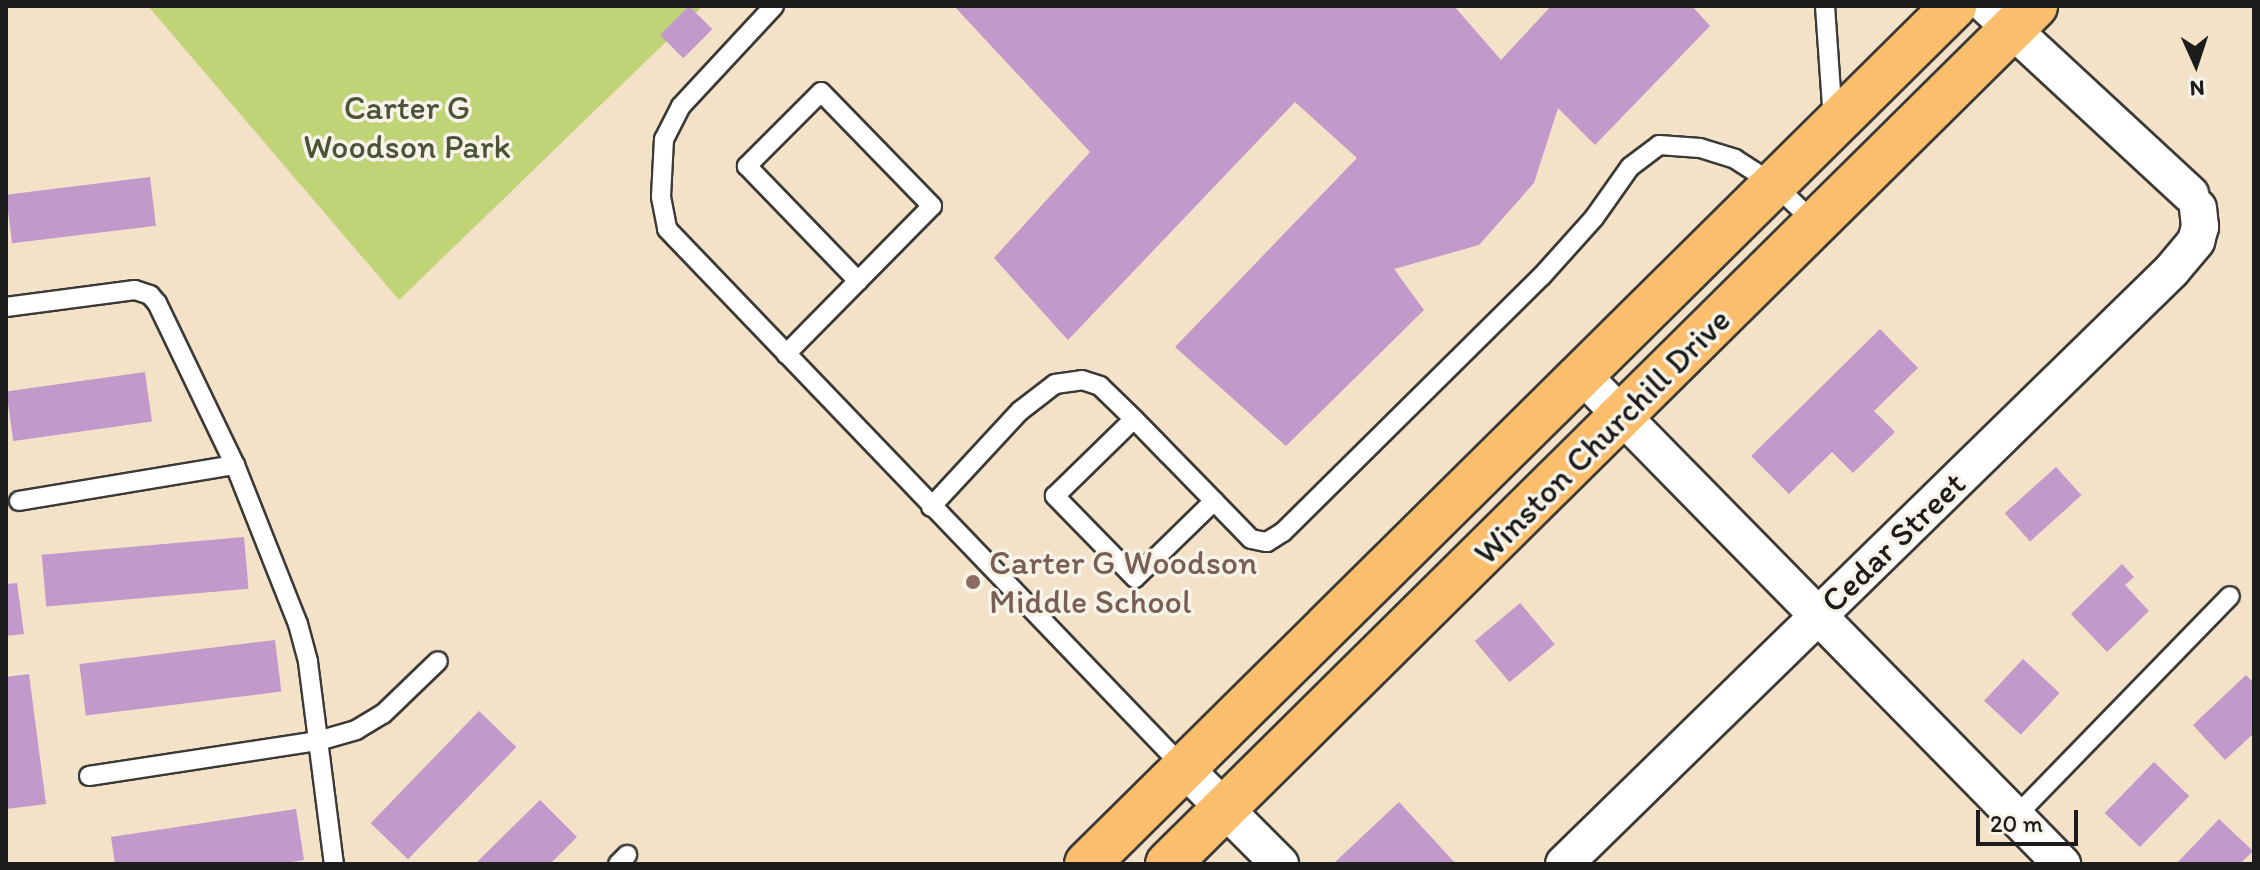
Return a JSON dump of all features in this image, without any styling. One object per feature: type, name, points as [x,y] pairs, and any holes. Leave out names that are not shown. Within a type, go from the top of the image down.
[{"type":"highway","name":"Winston Churchill Drive","points":[[1087,864],[1954,6]]},
{"type":"highway","name":"Winston Churchill Drive","points":[[1168,864],[1816,224],[2011,14]]},
{"type":"street","name":"Cedar Street","points":[[1564,864],[2172,270],[2196,241],[2200,227],[2194,201],[2011,14]]},
{"type":"street","points":[[1581,374],[2062,864]]},
{"type":"street","points":[[1184,768],[1280,864]]},
{"type":"lane","points":[[774,6],[681,106],[664,139],[661,197],[667,229],[1184,768]]},
{"type":"lane","points":[[1825,6],[1834,125]]},
{"type":"lane","points":[[786,354],[932,206],[821,92],[747,166],[858,281]]},
{"type":"lane","points":[[931,507],[1020,411],[1055,384],[1082,380],[1100,386],[1251,539],[1267,542],[1283,532],[1541,277],[1594,218],[1630,167],[1659,145],[1700,148],[1735,159],[1774,184],[1816,224]]},
{"type":"lane","points":[[6,307],[135,290],[150,295],[157,303],[235,465],[298,624],[308,662],[334,864]]},
{"type":"lane","points":[[1134,419],[1055,496],[1135,578],[1214,501]]},
{"type":"lane","points":[[19,501],[235,465]]},
{"type":"lane","points":[[2015,817],[2230,596]]},
{"type":"lane","points":[[89,776],[318,741],[356,730],[383,714],[438,661]]},
{"type":"green space","name":"Carter G Woodson Park","points":[[148,6],[703,6],[399,300]]},
{"type":"building","points":[[689,6],[712,29],[683,58],[660,35]]},
{"type":"building","points":[[954,6],[1454,6],[1501,60],[1551,6],[1692,6],[1710,26],[1595,145],[1558,108],[1534,183],[1479,245],[1394,269],[1424,310],[1286,446],[1175,347],[1357,158],[1295,102],[1068,340],[994,258],[1090,152]]},
{"type":"building","points":[[150,177],[156,226],[12,243],[6,195]]},
{"type":"building","points":[[1880,329],[1918,368],[1874,411],[1895,432],[1853,473],[1832,452],[1789,494],[1751,456]]},
{"type":"building","points":[[145,372],[152,422],[13,441],[6,391]]},
{"type":"building","points":[[2056,467],[2081,495],[2030,541],[2005,513]]},
{"type":"building","points":[[244,537],[249,589],[46,606],[42,555]]},
{"type":"building","points":[[2122,564],[2134,577],[2125,585],[2149,611],[2107,652],[2071,614]]},
{"type":"building","points":[[17,583],[24,634],[6,636],[6,584]]},
{"type":"building","points":[[1520,603],[1555,644],[1510,682],[1475,641]]},
{"type":"building","points":[[275,640],[281,692],[86,716],[79,664]]},
{"type":"building","points":[[2023,659],[2060,693],[2021,735],[1984,701]]},
{"type":"building","points":[[29,674],[46,804],[6,809],[6,677]]},
{"type":"building","points":[[2246,675],[2254,683],[2254,733],[2225,760],[2193,725]]},
{"type":"building","points":[[479,711],[516,747],[408,859],[371,823]]},
{"type":"building","points":[[2154,762],[2189,796],[2140,847],[2105,813]]},
{"type":"building","points":[[540,800],[577,837],[550,864],[475,864]]},
{"type":"building","points":[[1399,802],[1456,864],[1333,864]]},
{"type":"building","points":[[296,809],[304,860],[279,864],[115,864],[111,837]]},
{"type":"building","points":[[2219,819],[2253,851],[2240,864],[2176,864]]},
{"type":"place","name":"Carter G Woodson Middle School","points":[[973,582]]}]
